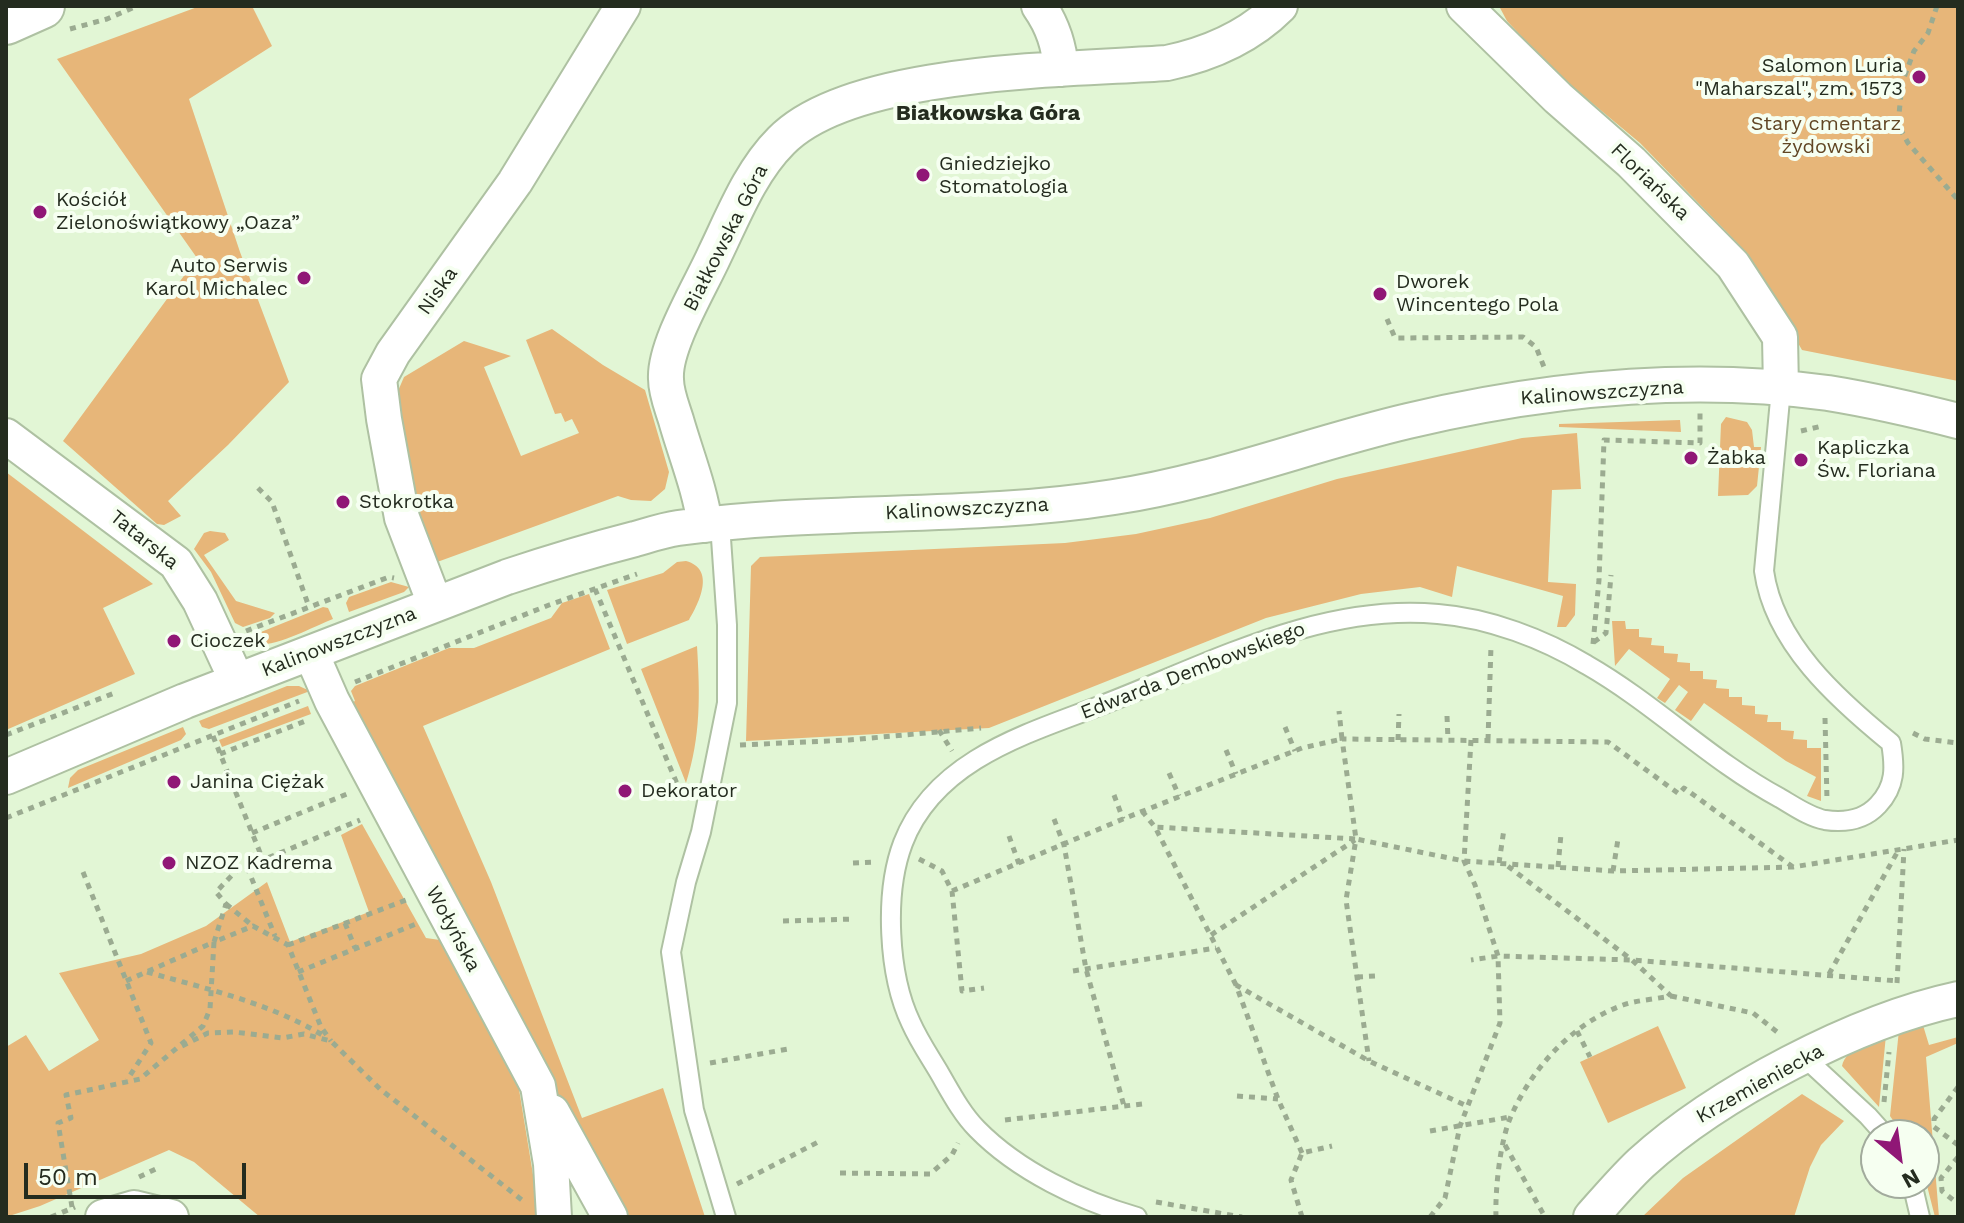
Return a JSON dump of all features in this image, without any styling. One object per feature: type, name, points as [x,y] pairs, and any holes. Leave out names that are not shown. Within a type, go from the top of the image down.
[{"type":"main road","points":[[6,22],[42,6]]},
{"type":"street","name":"Niska","points":[[430,590],[402,518],[379,379],[393,353],[515,182],[623,6]]},
{"type":"street","points":[[1039,6],[1049,20],[1055,37],[1061,69]]},
{"type":"street","name":"Białkowska Góra","points":[[713,524],[702,503],[668,394],[666,370],[674,341],[749,184],[773,151],[799,125],[850,102],[939,80],[1167,63],[1195,57],[1235,40],[1280,6]]},
{"type":"street","name":"Floriańska","points":[[1464,6],[1558,98],[1631,162],[1733,265],[1780,337],[1781,389]]},
{"type":"street","name":"Kalinowszczyzna","points":[[6,777],[311,653],[430,590],[507,577],[673,528],[1062,504],[1116,497],[1185,482],[1409,421],[1563,393],[1662,386],[1781,389],[1827,393],[1958,421]]},
{"type":"street","name":"Tatarska","points":[[6,436],[176,563],[200,601],[237,681]]},
{"type":"street","name":"Wołyńska","points":[[311,653],[431,904],[538,1086],[551,1164],[544,1212]]},
{"type":"street","name":"Krzemieniecka","points":[[1591,1217],[1641,1163],[1696,1119],[1804,1057],[1876,1022],[1958,999]]},
{"type":"street","points":[[538,1086],[607,1217]]},
{"type":"street","points":[[88,1213],[134,1208],[171,1217]]},
{"type":"lane","points":[[1781,389],[1764,571],[1766,585],[1783,628],[1799,651],[1842,699],[1891,743],[1894,762],[1894,778],[1888,792],[1869,814],[1856,820],[1828,821]]},
{"type":"lane","points":[[713,524],[727,625],[727,703],[701,832],[686,882],[671,952],[694,1110],[726,1217]]},
{"type":"lane","name":"Edwarda Dembowskiego","points":[[1137,1217],[1064,1189],[1008,1157],[974,1127],[951,1093],[906,1011],[893,947],[890,902],[897,860],[910,825],[924,803],[951,776],[989,752],[1277,636],[1330,621],[1372,614],[1401,612],[1464,617],[1543,643],[1586,664],[1751,783],[1813,817],[1828,821]]},
{"type":"lane","points":[[1804,1057],[1869,1119]]},
{"type":"path","points":[[1937,6],[1928,33],[1914,51],[1902,83],[1898,125],[1908,143],[1958,200]]},
{"type":"path","points":[[1387,319],[1395,338],[1523,337],[1536,347],[1544,367]]},
{"type":"path","points":[[1531,369],[1557,366]]},
{"type":"path","points":[[1595,632],[1604,440],[1700,443],[1700,413]]},
{"type":"path","points":[[1793,442],[1802,429],[1824,425]]},
{"type":"path","points":[[258,488],[272,502],[309,607]]},
{"type":"path","points":[[351,684],[521,615],[647,570]]},
{"type":"path","points":[[1594,642],[1606,633],[1611,575]]},
{"type":"path","points":[[240,632],[256,629],[389,577],[410,581],[430,590]]},
{"type":"path","points":[[595,589],[686,805],[691,793]]},
{"type":"path","points":[[1595,622],[1608,622]]},
{"type":"path","points":[[1488,740],[1492,624]]},
{"type":"path","points":[[6,735],[130,688]]},
{"type":"path","points":[[6,818],[300,701],[313,704]]},
{"type":"path","points":[[1339,711],[1356,839],[1346,900],[1369,1061]]},
{"type":"path","points":[[1825,711],[1828,821]]},
{"type":"path","points":[[1398,740],[1399,714]]},
{"type":"path","points":[[220,754],[320,716]]},
{"type":"path","points":[[1447,716],[1448,740]]},
{"type":"path","points":[[1285,727],[1295,751]]},
{"type":"path","points":[[1902,727],[1925,739],[1958,743]]},
{"type":"path","points":[[740,746],[988,728]]},
{"type":"path","points":[[213,736],[263,860]]},
{"type":"path","points":[[952,891],[1179,796],[1295,751],[1342,739],[1608,742],[1679,794],[1684,788],[1793,867]]},
{"type":"path","points":[[1430,1217],[1445,1198],[1460,1126],[1500,1023],[1498,956],[1464,861],[1471,740]]},
{"type":"path","points":[[1226,750],[1236,774]]},
{"type":"path","points":[[1169,773],[1179,796]]},
{"type":"path","points":[[252,833],[360,789]]},
{"type":"path","points":[[1114,795],[1123,819]]},
{"type":"path","points":[[1142,811],[1155,827],[1236,985],[1278,1099],[1302,1153],[1291,1180],[1302,1217]]},
{"type":"path","points":[[374,815],[236,871],[216,892],[253,926],[288,945],[321,1027],[331,1041],[380,1089],[544,1212]]},
{"type":"path","points":[[1054,819],[1064,845],[1086,969],[1124,1106]]},
{"type":"path","points":[[1155,827],[1356,839],[1464,861],[1613,871],[1793,867],[1958,840]]},
{"type":"path","points":[[1502,864],[1504,829]]},
{"type":"path","points":[[1558,867],[1561,834]]},
{"type":"path","points":[[1009,836],[1019,864]]},
{"type":"path","points":[[1211,935],[1356,839]]},
{"type":"path","points":[[1613,871],[1618,839]]},
{"type":"path","points":[[1829,974],[1901,850]]},
{"type":"path","points":[[1884,1119],[1897,981],[1901,850]]},
{"type":"path","points":[[913,872],[916,857],[942,871],[952,891],[962,991],[984,988]]},
{"type":"path","points":[[1502,864],[1632,960],[1671,996]]},
{"type":"path","points":[[247,867],[276,939]]},
{"type":"path","points":[[83,872],[151,1043],[127,1080]]},
{"type":"path","points":[[88,1213],[58,1123],[71,1118],[66,1095],[140,1079],[203,1026],[213,990],[214,942],[226,904]]},
{"type":"path","points":[[288,945],[345,923],[431,904]]},
{"type":"path","points":[[298,972],[355,949],[431,904]]},
{"type":"path","points":[[783,921],[855,919]]},
{"type":"path","points":[[345,923],[355,949]]},
{"type":"path","points":[[126,981],[253,926]]},
{"type":"path","points":[[1073,971],[1216,948]]},
{"type":"path","points":[[1471,960],[1498,956],[1632,960],[1897,981]]},
{"type":"path","points":[[147,972],[213,990],[289,1017],[331,1041]]},
{"type":"path","points":[[1357,977],[1375,976]]},
{"type":"path","points":[[1236,985],[1369,1061],[1469,1107]]},
{"type":"path","points":[[1496,1217],[1495,1194],[1510,1117],[1545,1060],[1577,1031],[1623,1005],[1671,996],[1753,1013],[1804,1057]]},
{"type":"path","points":[[1577,1031],[1590,1057]]},
{"type":"path","points":[[175,1050],[208,1033],[234,1032],[282,1038],[304,1034],[331,1041]]},
{"type":"path","points":[[719,1060],[788,1049]]},
{"type":"path","points":[[1958,1087],[1934,1119],[1934,1127],[1958,1145]]},
{"type":"path","points":[[1237,1096],[1278,1099]]},
{"type":"path","points":[[1005,1120],[1142,1104]]},
{"type":"path","points":[[997,1114],[1014,1129]]},
{"type":"path","points":[[840,1173],[930,1174],[952,1155],[967,1116]]},
{"type":"path","points":[[1430,1131],[1510,1117]]},
{"type":"path","points":[[754,1175],[822,1140]]},
{"type":"path","points":[[1504,1144],[1545,1217]]},
{"type":"path","points":[[1302,1153],[1332,1146]]},
{"type":"path","points":[[1958,1157],[1941,1178],[1942,1191],[1958,1204]]},
{"type":"path","points":[[1154,1202],[1242,1217]]},
{"type":"green space","points":[[200,6],[252,6],[272,46],[189,99],[240,252],[289,382],[168,501],[181,516],[164,525],[157,524],[63,441],[197,258],[57,59]]},
{"type":"green space","name":"Stary cmentarz żydowski","points":[[1499,6],[1958,6],[1958,381],[1802,350],[1745,251],[1640,143],[1556,73],[1507,21]]},
{"type":"green space","points":[[552,329],[645,390],[669,472],[665,489],[651,501],[618,496],[429,565],[392,405],[404,377],[464,341],[511,356],[484,367],[521,456],[579,433],[572,419],[565,422],[561,413],[555,414],[526,340]]},
{"type":"green space","points":[[1726,417],[1747,422],[1752,430],[1754,447],[1761,447],[1757,486],[1748,495],[1718,496],[1721,424]]},
{"type":"green space","points":[[1680,420],[1681,432],[1559,427],[1559,424]]},
{"type":"green space","points":[[1577,433],[1581,489],[1552,490],[1548,582],[1576,584],[1575,615],[1566,627],[1557,627],[1563,596],[1457,566],[1452,597],[1420,587],[1361,594],[1266,618],[989,728],[746,741],[751,566],[760,557],[1065,543],[1136,534],[1210,518],[1337,479],[1522,438]]},
{"type":"green space","points":[[6,472],[153,584],[103,608],[135,674],[6,730]]},
{"type":"green space","points":[[204,533],[225,533],[229,540],[204,555],[236,601],[275,613],[270,618],[243,627],[235,623],[211,572],[194,549]]},
{"type":"green space","points":[[686,561],[701,571],[703,579],[697,605],[689,620],[627,644],[607,590],[663,573],[677,562]]},
{"type":"green space","points":[[391,582],[409,587],[404,592],[349,612],[346,603],[349,597]]},
{"type":"green space","points":[[589,594],[610,649],[423,726],[491,882],[582,1118],[663,1088],[705,1217],[623,1217],[569,1125],[347,705],[355,701],[351,691],[355,686],[449,648],[474,648],[551,618],[562,603]]},
{"type":"green space","points":[[323,607],[328,608],[333,619],[283,640],[257,645],[236,638],[256,634]]},
{"type":"green space","points":[[1612,621],[1625,621],[1626,629],[1639,629],[1639,637],[1652,638],[1651,645],[1664,646],[1664,653],[1678,654],[1677,662],[1690,663],[1690,671],[1703,671],[1703,679],[1717,680],[1716,688],[1729,689],[1729,697],[1742,697],[1742,705],[1755,706],[1755,714],[1768,715],[1767,722],[1781,722],[1781,730],[1794,731],[1793,739],[1807,740],[1807,748],[1821,748],[1821,801],[1807,796],[1816,777],[1786,761],[1704,703],[1691,721],[1675,710],[1688,692],[1679,685],[1665,703],[1657,698],[1670,679],[1629,649],[1615,666]]},
{"type":"green space","points":[[697,646],[698,715],[686,783],[641,669]]},
{"type":"green space","points":[[287,686],[299,686],[310,691],[209,729],[202,727],[199,721]]},
{"type":"green space","points":[[308,706],[311,714],[222,747],[219,740]]},
{"type":"green space","points":[[183,727],[186,734],[181,740],[68,788],[70,778],[78,770]]},
{"type":"green space","points":[[362,824],[426,938],[440,940],[517,1077],[537,1199],[537,1217],[260,1217],[194,1162],[169,1150],[40,1206],[6,1217],[6,1047],[26,1035],[49,1071],[99,1040],[59,973],[141,954],[206,926],[267,882],[290,942],[369,912],[341,835]]},
{"type":"green space","points":[[1922,1022],[1929,1045],[1958,1037],[1958,1043],[1926,1057],[1931,1119],[1892,1119],[1890,1116],[1899,1030]]},
{"type":"green space","points":[[1658,1026],[1686,1088],[1608,1123],[1580,1062]]},
{"type":"green space","points":[[1886,1035],[1879,1107],[1842,1066],[1854,1050]]},
{"type":"green space","points":[[1802,1094],[1844,1121],[1821,1145],[1810,1167],[1794,1217],[1642,1217],[1683,1178]]},
{"type":"green space","points":[[1930,1199],[1938,1199],[1939,1217],[1935,1217]]},
{"type":"place","name":"Salomon Luria \"Maharszal\", zm. 1573","points":[[1919,77]]},
{"type":"place","name":"Gniedziejko Stomatologia","points":[[923,175]]},
{"type":"place","name":"Kościół Zielonoświątkowy „Oaza”","points":[[40,212]]},
{"type":"place","name":"Auto Serwis Karol Michalec","points":[[304,278]]},
{"type":"place","name":"Dworek Wincentego Pola","points":[[1380,294]]},
{"type":"place","name":"Żabka","points":[[1691,458]]},
{"type":"place","name":"Kapliczka Św. Floriana","points":[[1801,460]]},
{"type":"place","name":"Stokrotka","points":[[343,502]]},
{"type":"place","name":"Cioczek","points":[[174,641]]},
{"type":"place","name":"Janina Ciężak","points":[[174,782]]},
{"type":"place","name":"Dekorator","points":[[625,791]]},
{"type":"place","name":"NZOZ Kadrema","points":[[169,863]]},
{"type":"district","name":"Białkowska Góra","points":[[988,114]]}]
